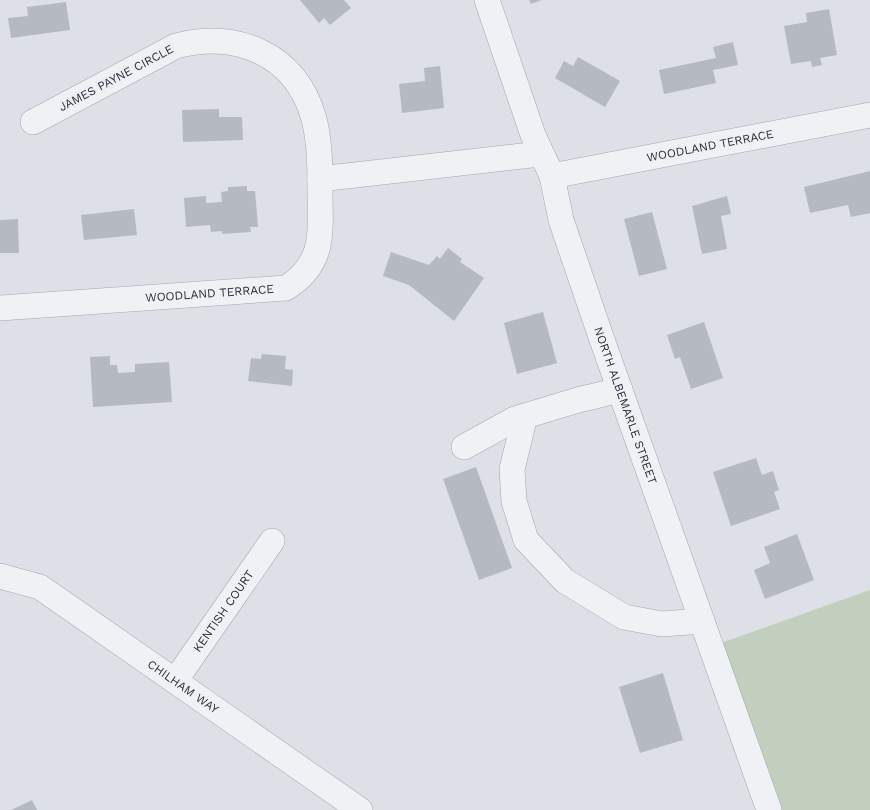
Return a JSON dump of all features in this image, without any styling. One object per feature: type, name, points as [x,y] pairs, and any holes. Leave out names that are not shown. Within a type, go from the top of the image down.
[{"type":"street","name":"NORTH ALBEMARLE STREET","points":[[487,0],[540,154],[552,176],[561,220],[769,810]]},
{"type":"street","name":"JAMES PAYNE CIRCLE","points":[[33,122],[176,46],[197,41],[218,40],[240,43],[261,52],[280,65],[295,81],[307,100],[314,120],[320,179]]},
{"type":"street","name":"WOODLAND TERRACE","points":[[552,176],[870,115]]},
{"type":"street","points":[[320,179],[540,154]]},
{"type":"street","name":"WOODLAND TERRACE","points":[[0,308],[286,288],[299,280],[309,269],[317,254],[320,239],[320,179]]},
{"type":"street","points":[[464,446],[525,416],[620,390]]},
{"type":"street","points":[[525,416],[512,469],[514,502],[526,540],[565,581],[624,617],[662,624],[702,621]]},
{"type":"street","name":"KENTISH COURT","points":[[174,681],[272,540]]},
{"type":"street","name":"CHILHAM WAY","points":[[0,576],[40,587],[360,810]]},
{"type":"green space","points":[[870,590],[870,810],[779,810],[721,643]]},
{"type":"building","points":[[300,0],[344,0],[351,8],[330,25],[324,18],[319,23]]},
{"type":"building","points":[[529,0],[542,0],[531,4]]},
{"type":"building","points":[[66,2],[70,30],[11,38],[8,18],[28,16],[27,7]]},
{"type":"building","points":[[829,9],[837,55],[820,58],[822,65],[812,67],[811,61],[791,64],[784,26],[807,22],[806,13]]},
{"type":"building","points":[[733,42],[738,65],[713,70],[716,83],[664,94],[659,70],[716,58],[713,47]]},
{"type":"building","points":[[578,57],[620,81],[605,107],[555,78],[564,61],[573,66]]},
{"type":"building","points":[[440,66],[444,108],[402,113],[399,84],[425,81],[424,68]]},
{"type":"building","points":[[219,109],[219,117],[242,117],[243,140],[183,142],[182,110]]},
{"type":"building","points":[[870,171],[870,213],[851,217],[848,205],[810,213],[804,187]]},
{"type":"building","points":[[247,186],[247,191],[255,191],[258,227],[250,227],[251,232],[222,234],[222,231],[211,232],[210,225],[186,227],[184,198],[206,196],[206,203],[222,202],[221,192],[228,191],[228,187]]},
{"type":"building","points":[[727,196],[731,214],[721,216],[727,249],[702,254],[692,206]]},
{"type":"building","points":[[134,209],[137,235],[84,240],[81,215]]},
{"type":"building","points":[[652,212],[667,269],[639,276],[624,219]]},
{"type":"building","points":[[18,219],[19,253],[0,253],[0,220]]},
{"type":"building","points":[[448,248],[462,259],[460,262],[484,278],[454,321],[409,285],[383,276],[391,252],[429,265],[437,256],[440,259]]},
{"type":"building","points":[[543,312],[557,363],[517,374],[504,323]]},
{"type":"building","points":[[704,322],[723,378],[691,389],[680,357],[675,359],[667,335]]},
{"type":"building","points":[[262,354],[286,356],[285,369],[293,370],[292,386],[248,381],[251,358],[261,359]]},
{"type":"building","points":[[110,356],[110,365],[117,365],[118,373],[135,372],[135,364],[169,362],[172,402],[93,407],[90,357]]},
{"type":"building","points":[[756,458],[762,475],[773,471],[779,490],[774,492],[780,509],[731,526],[713,472]]},
{"type":"building","points":[[476,467],[512,568],[479,580],[443,479]]},
{"type":"building","points":[[797,534],[814,580],[765,599],[754,570],[770,563],[764,547]]},
{"type":"building","points":[[663,673],[683,740],[640,753],[619,687]]},
{"type":"building","points":[[32,800],[37,810],[11,810]]}]
